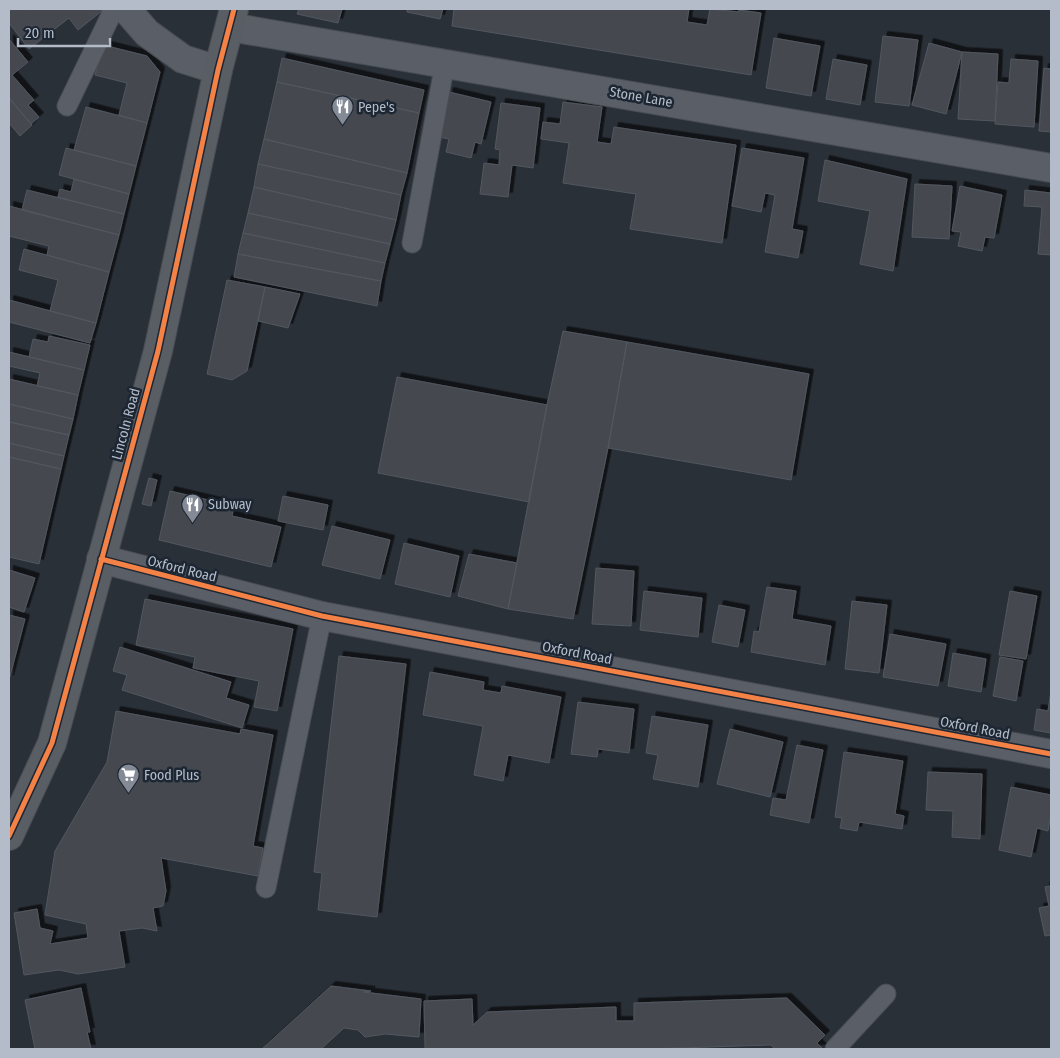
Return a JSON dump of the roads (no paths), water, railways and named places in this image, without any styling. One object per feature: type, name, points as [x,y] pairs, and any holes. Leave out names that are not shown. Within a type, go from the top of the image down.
[{"type":"street","points":[[126,9],[147,33],[182,59],[218,70]]},
{"type":"street","name":"Lincoln Road","points":[[9,836],[52,743],[158,351],[218,70],[232,18]]},
{"type":"street","name":"Stone Lane","points":[[232,18],[445,63],[1051,168]]},
{"type":"street","name":"Oxford Road","points":[[101,560],[322,616],[1051,754]]},
{"type":"lane","points":[[66,106],[112,13],[111,9]]},
{"type":"lane","points":[[412,243],[445,63]]},
{"type":"lane","points":[[266,888],[322,616]]},
{"type":"lane","points":[[836,1049],[886,994]]},
{"type":"place","name":"Pepe's","points":[[342,126]]},
{"type":"place","name":"Subway","points":[[192,523]]},
{"type":"place","name":"Food Plus","points":[[128,794]]}]
